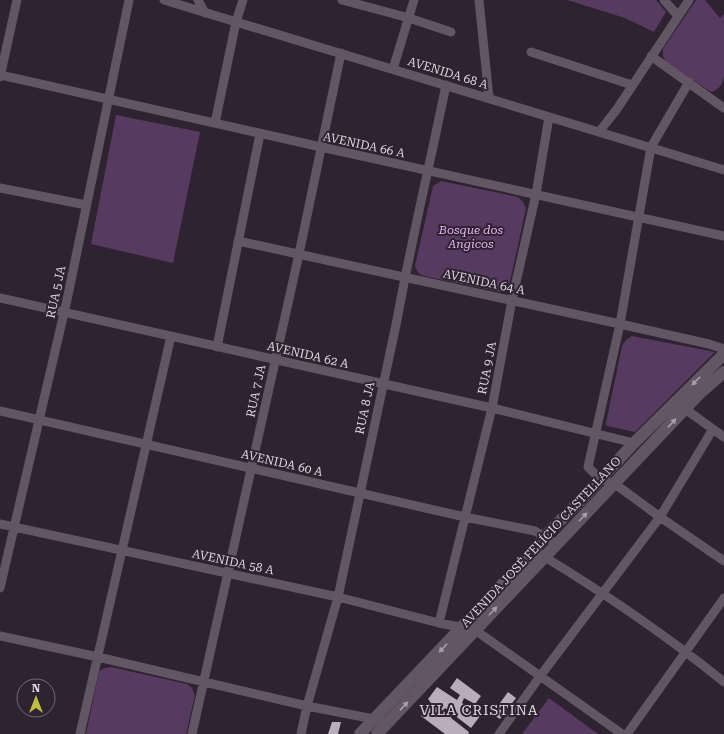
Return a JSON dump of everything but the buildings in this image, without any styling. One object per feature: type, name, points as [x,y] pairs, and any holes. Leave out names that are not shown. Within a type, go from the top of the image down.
[{"type":"main road","name":"AVENIDA JOSÉ FELÍCIO CASTELLANO","points":[[360,734],[534,550],[544,536],[583,498],[634,443],[724,354]]},
{"type":"main road","name":"AVENIDA JOSÉ FELÍCIO CASTELLANO","points":[[377,734],[686,409],[724,372]]},
{"type":"street","points":[[0,76],[17,0]]},
{"type":"street","name":"RUA 5 JA","points":[[0,588],[64,312],[129,0]]},
{"type":"street","name":"AVENIDA 68 A","points":[[164,0],[724,170]]},
{"type":"street","points":[[198,0],[205,13]]},
{"type":"street","points":[[215,123],[236,22],[243,0]]},
{"type":"street","points":[[342,0],[409,18],[451,32]]},
{"type":"street","points":[[393,69],[414,0]]},
{"type":"street","points":[[479,0],[489,98]]},
{"type":"street","points":[[664,0],[678,16]]},
{"type":"street","points":[[599,132],[617,109],[689,0]]},
{"type":"street","points":[[531,52],[632,86]]},
{"type":"street","name":"RUA 7 JA","points":[[192,734],[205,682],[299,254],[341,54]]},
{"type":"street","points":[[652,56],[689,82],[724,112]]},
{"type":"street","name":"AVENIDA 66 A","points":[[0,76],[724,236]]},
{"type":"street","points":[[689,82],[651,147],[620,324],[588,467],[600,479],[616,484],[660,517],[724,561]]},
{"type":"street","name":"RUA 8 JA","points":[[301,734],[307,706],[338,597],[446,85]]},
{"type":"street","name":"RUA 9 JA","points":[[439,623],[492,408],[512,300],[536,194],[549,116]]},
{"type":"street","points":[[217,347],[260,134]]},
{"type":"street","points":[[0,188],[86,204]]},
{"type":"street","name":"AVENIDA 64 A","points":[[238,241],[512,300],[710,344],[724,349]]},
{"type":"street","name":"AVENIDA 62 A","points":[[0,298],[492,408],[595,432],[634,443]]},
{"type":"street","points":[[80,734],[171,336]]},
{"type":"street","points":[[675,402],[724,437]]},
{"type":"street","name":"AVENIDA 60 A","points":[[0,411],[465,517],[535,531],[557,544]]},
{"type":"street","points":[[499,734],[541,675],[660,517],[713,429]]},
{"type":"street","name":"AVENIDA 58 A","points":[[0,524],[338,597],[439,623],[475,630]]},
{"type":"street","points":[[534,550],[602,593],[686,651],[724,682]]},
{"type":"street","points":[[627,734],[724,598]]},
{"type":"street","points":[[475,630],[541,675],[622,734]]},
{"type":"street","points":[[0,636],[98,656],[307,706],[376,718],[388,723]]},
{"type":"green space","points":[[567,0],[656,0],[666,12],[654,32],[625,18]]},
{"type":"green space","points":[[696,0],[705,0],[720,18],[724,14],[724,76],[717,90],[711,92],[666,62],[663,56],[663,49]]},
{"type":"green space","points":[[116,115],[200,132],[173,263],[91,244]]},
{"type":"green space","name":"Bosque dos Angicos","points":[[441,181],[518,197],[523,202],[526,208],[510,282],[507,289],[500,292],[424,276],[418,273],[415,266],[433,186]]},
{"type":"green space","points":[[632,336],[715,352],[635,432],[607,426],[606,423],[622,346],[626,340]]},
{"type":"green space","points":[[111,667],[187,684],[192,688],[195,695],[186,734],[86,734],[99,671]]},
{"type":"green space","points":[[549,698],[598,734],[522,734]]},
{"type":"district","name":"VILA CRISTINA","points":[[479,710]]}]
